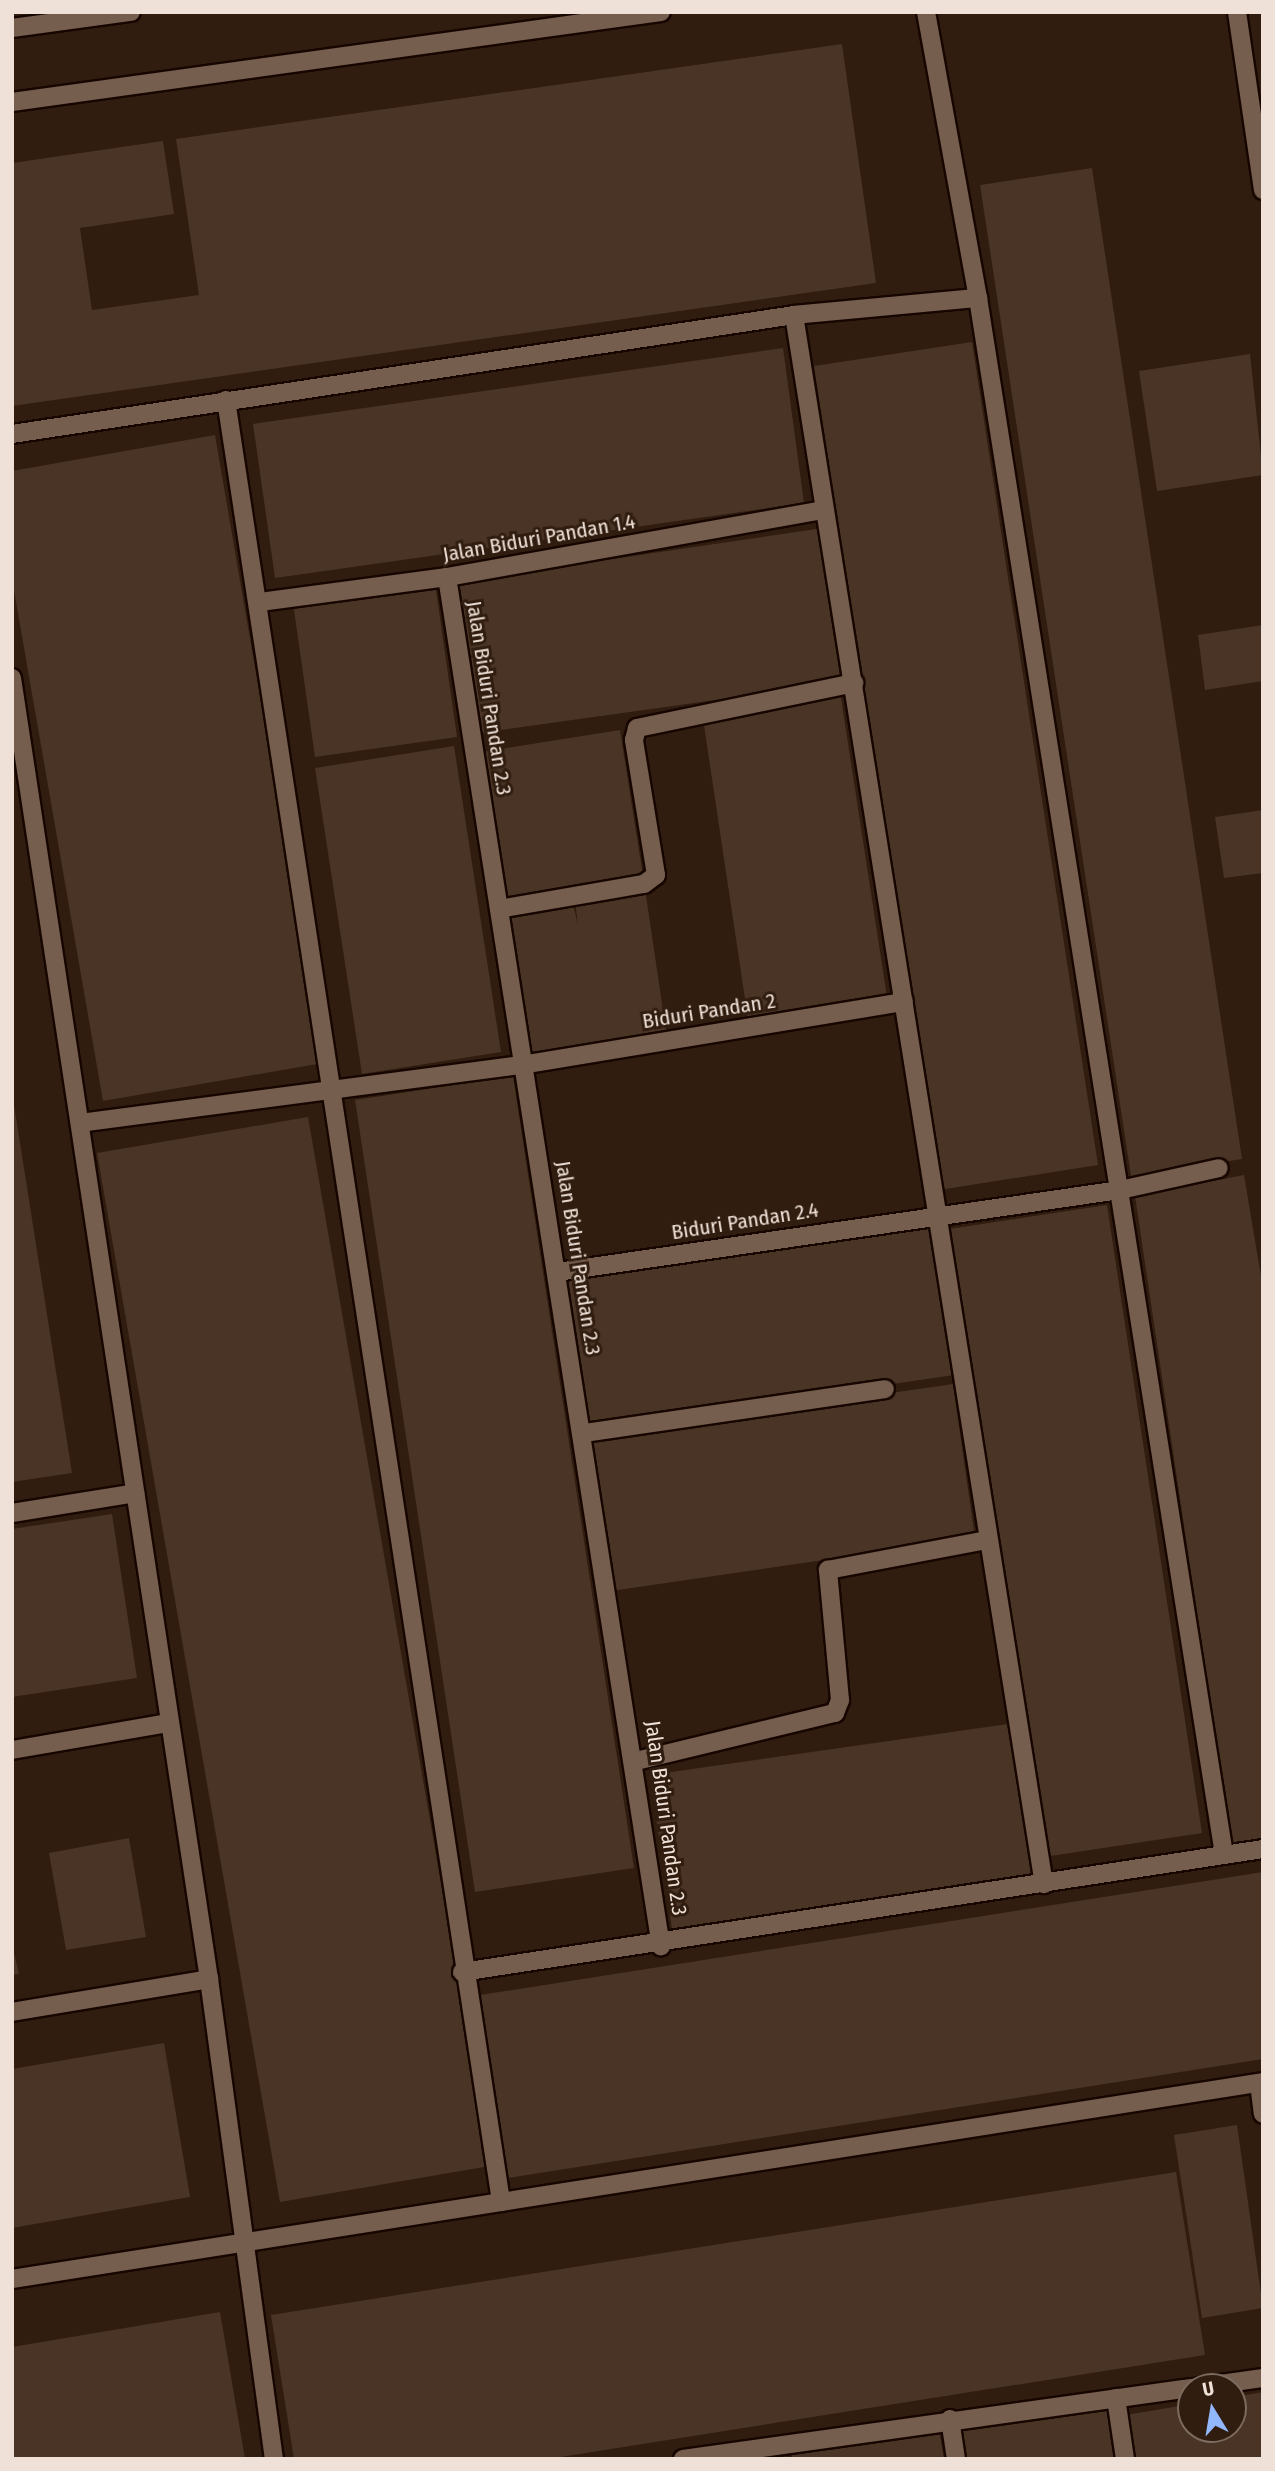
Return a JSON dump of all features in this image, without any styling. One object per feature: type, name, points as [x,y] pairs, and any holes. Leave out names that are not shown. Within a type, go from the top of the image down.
[{"type":"street","points":[[12,28],[131,12]]},
{"type":"street","points":[[12,102],[661,12]]},
{"type":"street","points":[[926,12],[978,298],[1224,1854]]},
{"type":"street","points":[[1237,12],[1263,190]]},
{"type":"street","points":[[12,434],[794,316],[978,298]]},
{"type":"street","points":[[794,316],[940,1214],[987,1540],[1044,1884]]},
{"type":"street","points":[[226,400],[260,602],[333,1088],[462,1972],[501,2202]]},
{"type":"street","name":"Jalan Biduri Pandan 1.4","points":[[260,602],[447,577],[824,510]]},
{"type":"street","name":"Jalan Biduri Pandan 2.3","points":[[447,577],[522,1065],[636,1761],[661,1946]]},
{"type":"street","points":[[12,678],[209,1979],[247,2242],[274,2459]]},
{"type":"street","points":[[499,909],[644,884],[656,874],[634,740],[638,728],[854,683]]},
{"type":"street","name":"Biduri Pandan 2","points":[[80,1123],[522,1065],[904,1002]]},
{"type":"street","name":"Biduri Pandan 2.4","points":[[557,1272],[940,1214],[1120,1190],[1219,1168]]},
{"type":"street","points":[[584,1433],[884,1389]]},
{"type":"street","points":[[12,1513],[135,1493]]},
{"type":"street","points":[[636,1761],[835,1713],[840,1700],[828,1570],[987,1540]]},
{"type":"street","points":[[12,1750],[169,1723]]},
{"type":"street","points":[[462,1972],[661,1946],[1263,1849]]},
{"type":"street","points":[[12,2012],[209,1979]]},
{"type":"street","points":[[12,2279],[1261,2082],[1263,2114]]},
{"type":"street","points":[[682,2459],[788,2450],[950,2419],[1177,2390]]},
{"type":"street","points":[[1116,2398],[1125,2459]]},
{"type":"street","points":[[950,2419],[956,2459]]},
{"type":"building","points":[[842,44],[876,283],[12,406],[12,163],[163,141],[174,214],[80,228],[92,310],[199,295],[176,139]]},
{"type":"building","points":[[1092,168],[1242,1159],[1131,1176],[980,185]]},
{"type":"building","points":[[972,342],[1098,1165],[939,1190],[814,366]]},
{"type":"building","points":[[783,348],[804,503],[275,578],[253,424]]},
{"type":"building","points":[[1250,354],[1263,475],[1157,491],[1139,371]]},
{"type":"building","points":[[215,435],[323,1063],[103,1101],[12,579],[12,471]]},
{"type":"building","points":[[823,528],[844,682],[480,733],[466,659],[493,653],[467,656],[455,582]]},
{"type":"building","points":[[435,583],[457,737],[315,757],[293,603]]},
{"type":"building","points":[[1263,625],[1263,681],[1205,690],[1198,635]]},
{"type":"building","points":[[840,691],[887,997],[748,1019],[702,712]]},
{"type":"building","points":[[620,730],[643,876],[504,898],[481,752]]},
{"type":"building","points":[[454,746],[501,1052],[362,1074],[315,768]]},
{"type":"building","points":[[1263,810],[1263,873],[1224,878],[1215,817]]},
{"type":"building","points":[[645,889],[667,1037],[528,1058],[507,914],[572,900],[578,925],[575,901]]},
{"type":"building","points":[[513,1076],[634,1868],[475,1892],[355,1100]]},
{"type":"building","points":[[12,1092],[72,1473],[12,1482]]},
{"type":"building","points":[[308,1117],[490,2166],[280,2202],[97,1153]]},
{"type":"building","points":[[1244,1175],[1263,1288],[1263,1844],[1232,1848],[1135,1196]]},
{"type":"building","points":[[1107,1205],[1202,1833],[1044,1857],[949,1229]]},
{"type":"building","points":[[931,1221],[954,1375],[589,1428],[567,1274]]},
{"type":"building","points":[[953,1384],[975,1538],[611,1591],[589,1437]]},
{"type":"building","points":[[112,1514],[137,1678],[12,1697],[12,1529]]},
{"type":"building","points":[[1015,1723],[1036,1877],[672,1929],[650,1775]]},
{"type":"building","points":[[129,1838],[146,1937],[66,1950],[49,1853]]},
{"type":"building","points":[[1263,1872],[1263,2059],[502,2179],[474,1996]]},
{"type":"building","points":[[12,1944],[19,1974],[12,1975]]},
{"type":"building","points":[[164,2043],[190,2197],[12,2228],[12,2069]]},
{"type":"building","points":[[1237,2125],[1263,2308],[1202,2318],[1174,2135]]},
{"type":"building","points":[[1176,2172],[1205,2355],[548,2459],[294,2459],[271,2315]]},
{"type":"building","points":[[220,2312],[245,2459],[12,2459],[12,2347]]},
{"type":"building","points":[[1263,2392],[1263,2459],[1133,2459],[1126,2415],[1177,2406],[1177,2443],[1247,2443],[1247,2395]]},
{"type":"building","points":[[1106,2402],[1116,2459],[965,2459],[960,2427]]},
{"type":"building","points":[[939,2429],[944,2459],[792,2459],[792,2454]]}]
